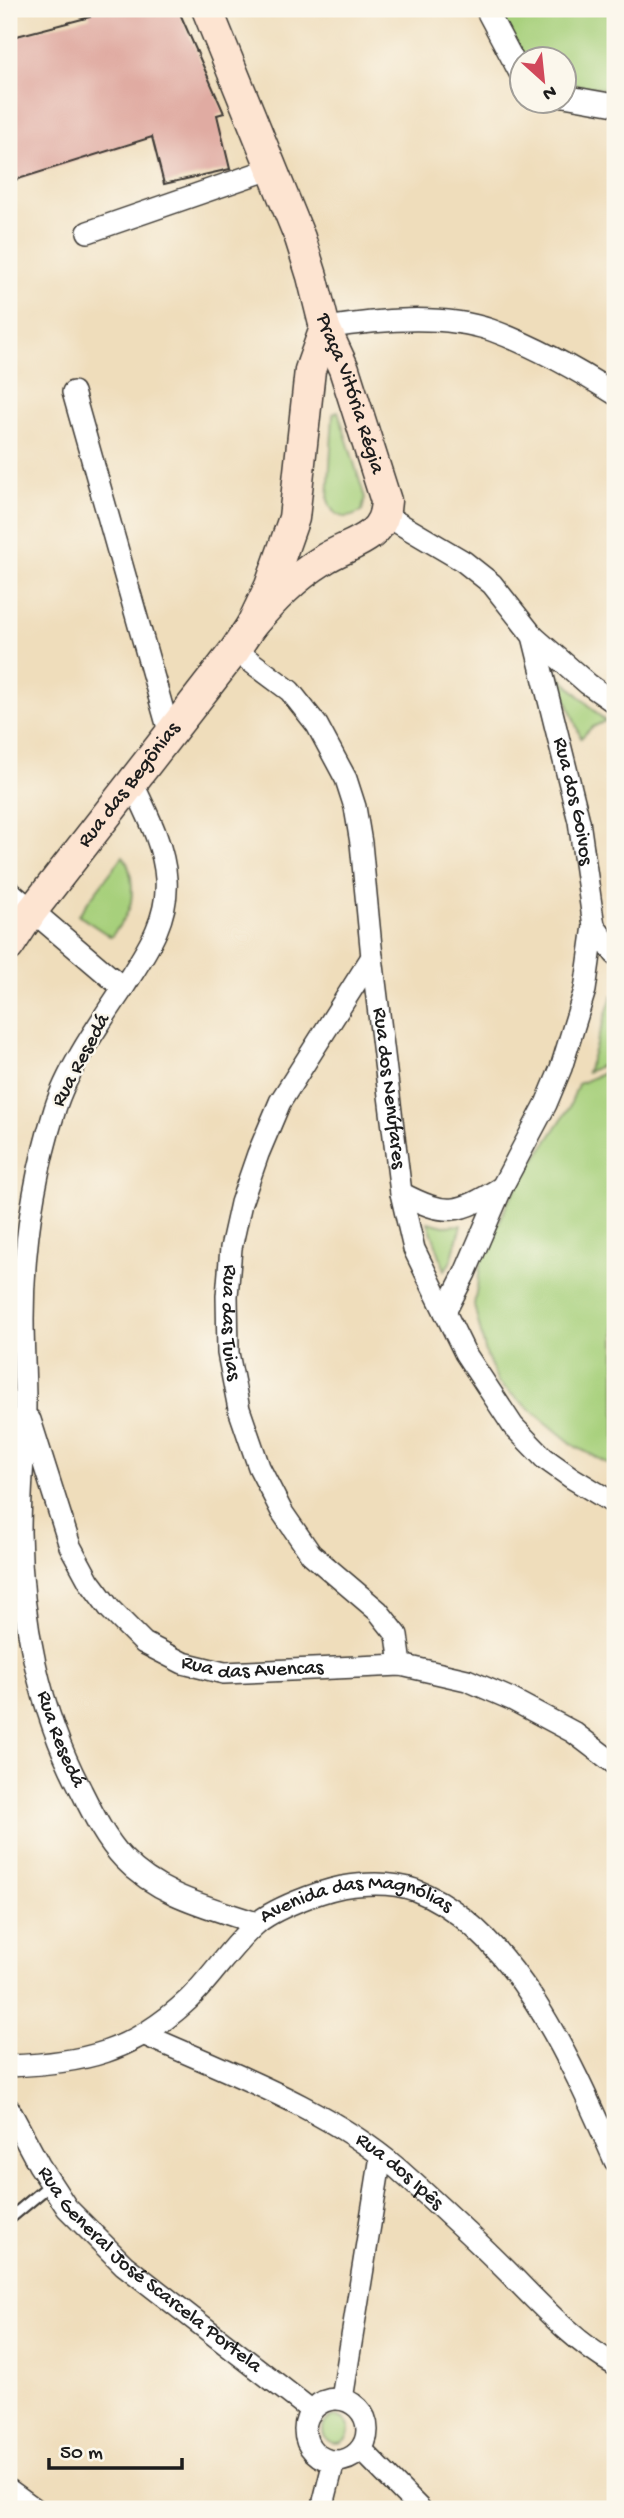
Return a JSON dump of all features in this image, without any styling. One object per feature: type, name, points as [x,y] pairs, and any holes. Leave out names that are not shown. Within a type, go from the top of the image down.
[{"type":"main road","points":[[207,9],[273,168],[312,276],[325,328]]},
{"type":"main road","name":"Praça Vitória Régia","points":[[325,328],[344,369],[386,501],[385,516],[370,535],[343,548]]},
{"type":"main road","name":"Praça Vitória Régia","points":[[294,518],[310,370],[325,328]]},
{"type":"main road","points":[[310,370],[328,364],[344,369]]},
{"type":"main road","points":[[294,518],[306,532],[317,539],[343,548]]},
{"type":"main road","name":"Rua das Begônias","points":[[243,638],[282,555],[294,518]]},
{"type":"main road","name":"Rua das Begônias","points":[[9,946],[32,911],[285,587],[305,571],[343,548]]},
{"type":"street","points":[[486,9],[508,51]]},
{"type":"street","points":[[578,98],[615,105]]},
{"type":"street","points":[[88,232],[273,168]]},
{"type":"street","points":[[325,328],[360,322],[420,320],[489,329],[564,362],[615,394]]},
{"type":"street","points":[[74,393],[170,736]]},
{"type":"street","name":"Rua dos Goivos","points":[[385,516],[463,561],[492,584],[533,636],[579,821],[594,926],[585,990],[565,1056],[546,1104],[502,1187],[445,1312]]},
{"type":"street","points":[[533,636],[588,684],[615,703]]},
{"type":"street","name":"Rua dos Nenúfares","points":[[243,638],[317,725],[346,779],[355,807],[401,1193],[414,1249],[477,1373],[513,1426],[544,1458],[613,1502]]},
{"type":"street","name":"Rua Resedá","points":[[132,782],[149,818],[162,856],[166,879],[160,925],[145,955],[71,1073],[55,1107],[37,1183],[26,1249],[23,1317],[25,1403],[20,1534],[27,1631],[46,1705],[70,1769],[107,1836],[124,1858],[155,1886],[256,1923]]},
{"type":"street","points":[[9,891],[123,988]]},
{"type":"street","points":[[594,926],[615,954]]},
{"type":"street","name":"Rua das Tuias","points":[[372,957],[280,1102],[258,1154],[241,1203],[231,1248],[227,1296],[228,1353],[239,1409],[259,1467],[282,1512],[311,1554],[384,1619],[397,1635],[401,1665]]},
{"type":"street","points":[[401,1193],[426,1206],[447,1210],[476,1203],[502,1187]]},
{"type":"street","name":"Rua das Avencas","points":[[25,1403],[70,1546],[89,1581],[110,1609],[144,1643],[183,1663],[224,1673],[401,1665],[467,1680],[511,1699],[573,1732],[615,1764]]},
{"type":"street","name":"Avenida das Magnólias","points":[[9,2066],[85,2059],[145,2035],[188,2000],[256,1923],[291,1904],[328,1890],[358,1884],[383,1884],[414,1890],[462,1917],[487,1938],[534,2002],[557,2040],[590,2103],[615,2161]]},
{"type":"street","name":"Rua dos Ipês","points":[[145,2035],[277,2093],[381,2156],[482,2246],[568,2332],[615,2365]]},
{"type":"street","name":"Rua General José Scarcela Portela","points":[[9,2109],[67,2208],[124,2265],[312,2411]]},
{"type":"street","points":[[342,2399],[381,2156]]},
{"type":"street","points":[[342,2399],[358,2407],[367,2422],[368,2433],[361,2449],[346,2460],[334,2461],[317,2455],[309,2446],[305,2428],[312,2411],[325,2401],[342,2399]]},
{"type":"street","points":[[361,2449],[421,2509]]},
{"type":"street","points":[[322,2509],[334,2461]]},
{"type":"street","points":[[9,2490],[35,2509]]},
{"type":"lane","points":[[9,2219],[51,2184]]},
{"type":"green space","points":[[497,9],[615,9],[615,91],[578,85],[578,46],[513,46]]},
{"type":"green space","points":[[338,411],[365,498],[362,511],[346,517],[333,511],[328,500],[333,414]]},
{"type":"green space","points":[[556,673],[605,721],[591,728],[581,738]]},
{"type":"green space","points":[[123,856],[131,877],[131,902],[126,916],[111,937],[78,915]]},
{"type":"green space","points":[[612,996],[615,1000],[615,1060],[587,1072]]},
{"type":"green space","points":[[615,1068],[615,1467],[576,1447],[498,1383],[486,1354],[474,1305],[481,1262],[509,1200],[569,1108],[578,1084]]},
{"type":"green space","points":[[428,1222],[444,1226],[461,1225],[451,1261],[445,1270]]},
{"type":"green space","points":[[336,2417],[345,2421],[349,2430],[345,2439],[336,2443],[327,2439],[323,2430],[327,2421]]},
{"type":"building","points":[[88,9],[178,9],[224,113],[217,115],[230,169],[164,184],[152,137],[9,182],[9,38],[90,17]]}]
